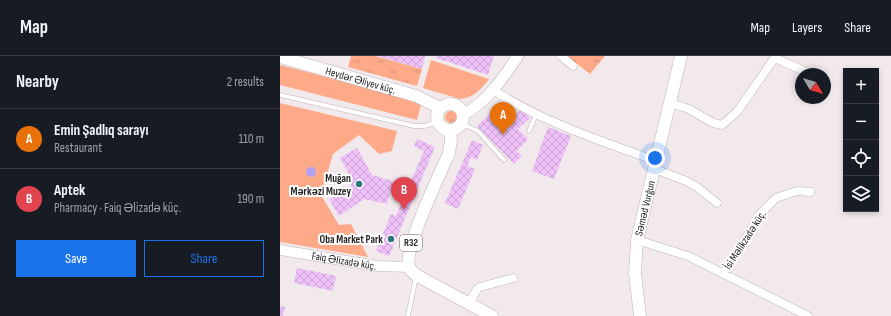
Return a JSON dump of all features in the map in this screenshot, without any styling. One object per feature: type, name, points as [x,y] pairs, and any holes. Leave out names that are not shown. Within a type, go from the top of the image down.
[{"type":"main road","points":[[462,119],[460,107],[452,103],[440,108],[437,116],[438,122],[443,128],[450,130],[459,127],[462,119],[493,90],[518,56]]},
{"type":"main road","name":"Səməd Vurğun","points":[[640,316],[635,273],[637,240],[681,56]]},
{"type":"main road","name":"Heydər Əliyev küç.","points":[[280,57],[416,96],[440,108]]},
{"type":"main road","name":"R32","points":[[412,271],[408,259],[411,242],[449,153],[451,140],[450,130]]},
{"type":"main road","name":"Faiq Əlizadə küç.","points":[[412,271],[492,316]]},
{"type":"street","points":[[561,56],[573,66]]},
{"type":"street","points":[[670,103],[688,109],[713,123],[722,125],[737,112],[775,57],[797,68]]},
{"type":"street","points":[[493,90],[536,115],[655,165],[697,187],[717,203]]},
{"type":"street","name":"İsi Məlikzadə küç.","points":[[722,274],[741,247],[759,215],[776,198],[797,191],[810,192]]},
{"type":"street","name":"İsi Məlikzadə küç.","points":[[637,240],[688,256],[808,316]]},
{"type":"street","name":"Faiq Əlizadə küç.","points":[[280,250],[412,271]]},
{"type":"street","points":[[469,304],[477,288],[513,278]]},
{"type":"lane","points":[[280,95],[414,126],[424,126],[438,122]]},
{"type":"lane","points":[[529,130],[536,115]]},
{"type":"lane","points":[[462,119],[478,131],[504,160]]},
{"type":"lane","points":[[408,316],[412,271]]},
{"type":"green space","points":[[351,56],[375,56],[422,69],[417,86],[348,67]]},
{"type":"green space","points":[[567,56],[605,56],[590,74]]},
{"type":"green space","points":[[431,60],[489,79],[473,95],[460,99],[423,88]]},
{"type":"green space","points":[[280,65],[422,101],[417,120],[280,85]]},
{"type":"green space","points":[[280,103],[397,131],[392,151],[379,154],[359,135],[333,154],[321,195],[339,225],[351,224],[368,257],[280,242]]},
{"type":"green space","points":[[449,111],[453,111],[457,117],[453,123],[449,123],[445,119],[445,115]]},
{"type":"shaded area","points":[[309,167],[313,167],[315,168],[315,176],[309,177],[306,174],[306,170]]},
{"type":"building","points":[[377,56],[425,56],[422,69]]},
{"type":"building","points":[[436,56],[494,56],[488,75],[436,58]]},
{"type":"building","points":[[497,106],[510,119],[521,109],[530,118],[518,129],[528,139],[517,151],[522,156],[514,164],[477,126]]},
{"type":"building","points":[[548,127],[571,136],[554,179],[532,171]]},
{"type":"building","points":[[417,139],[435,147],[389,256],[376,251],[391,214],[396,216],[424,151],[414,146]]},
{"type":"building","points":[[472,140],[483,145],[477,160],[471,157],[467,166],[475,169],[458,209],[445,203]]},
{"type":"building","points":[[357,148],[372,175],[393,181],[387,204],[364,199],[339,216],[329,199],[351,186],[352,179],[340,158]]},
{"type":"building","points":[[297,268],[336,276],[333,291],[294,283]]},
{"type":"building","points":[[280,306],[285,307],[283,316],[280,316]]},
{"type":"place","name":"Emin Şadlıq sarayı","points":[[503,135]]},
{"type":"place","name":"Muğan Mərkəzi Muzey","points":[[359,184]]},
{"type":"place","name":"Aptek","points":[[404,210]]},
{"type":"place","name":"Oba Market Park","points":[[391,239]]}]
